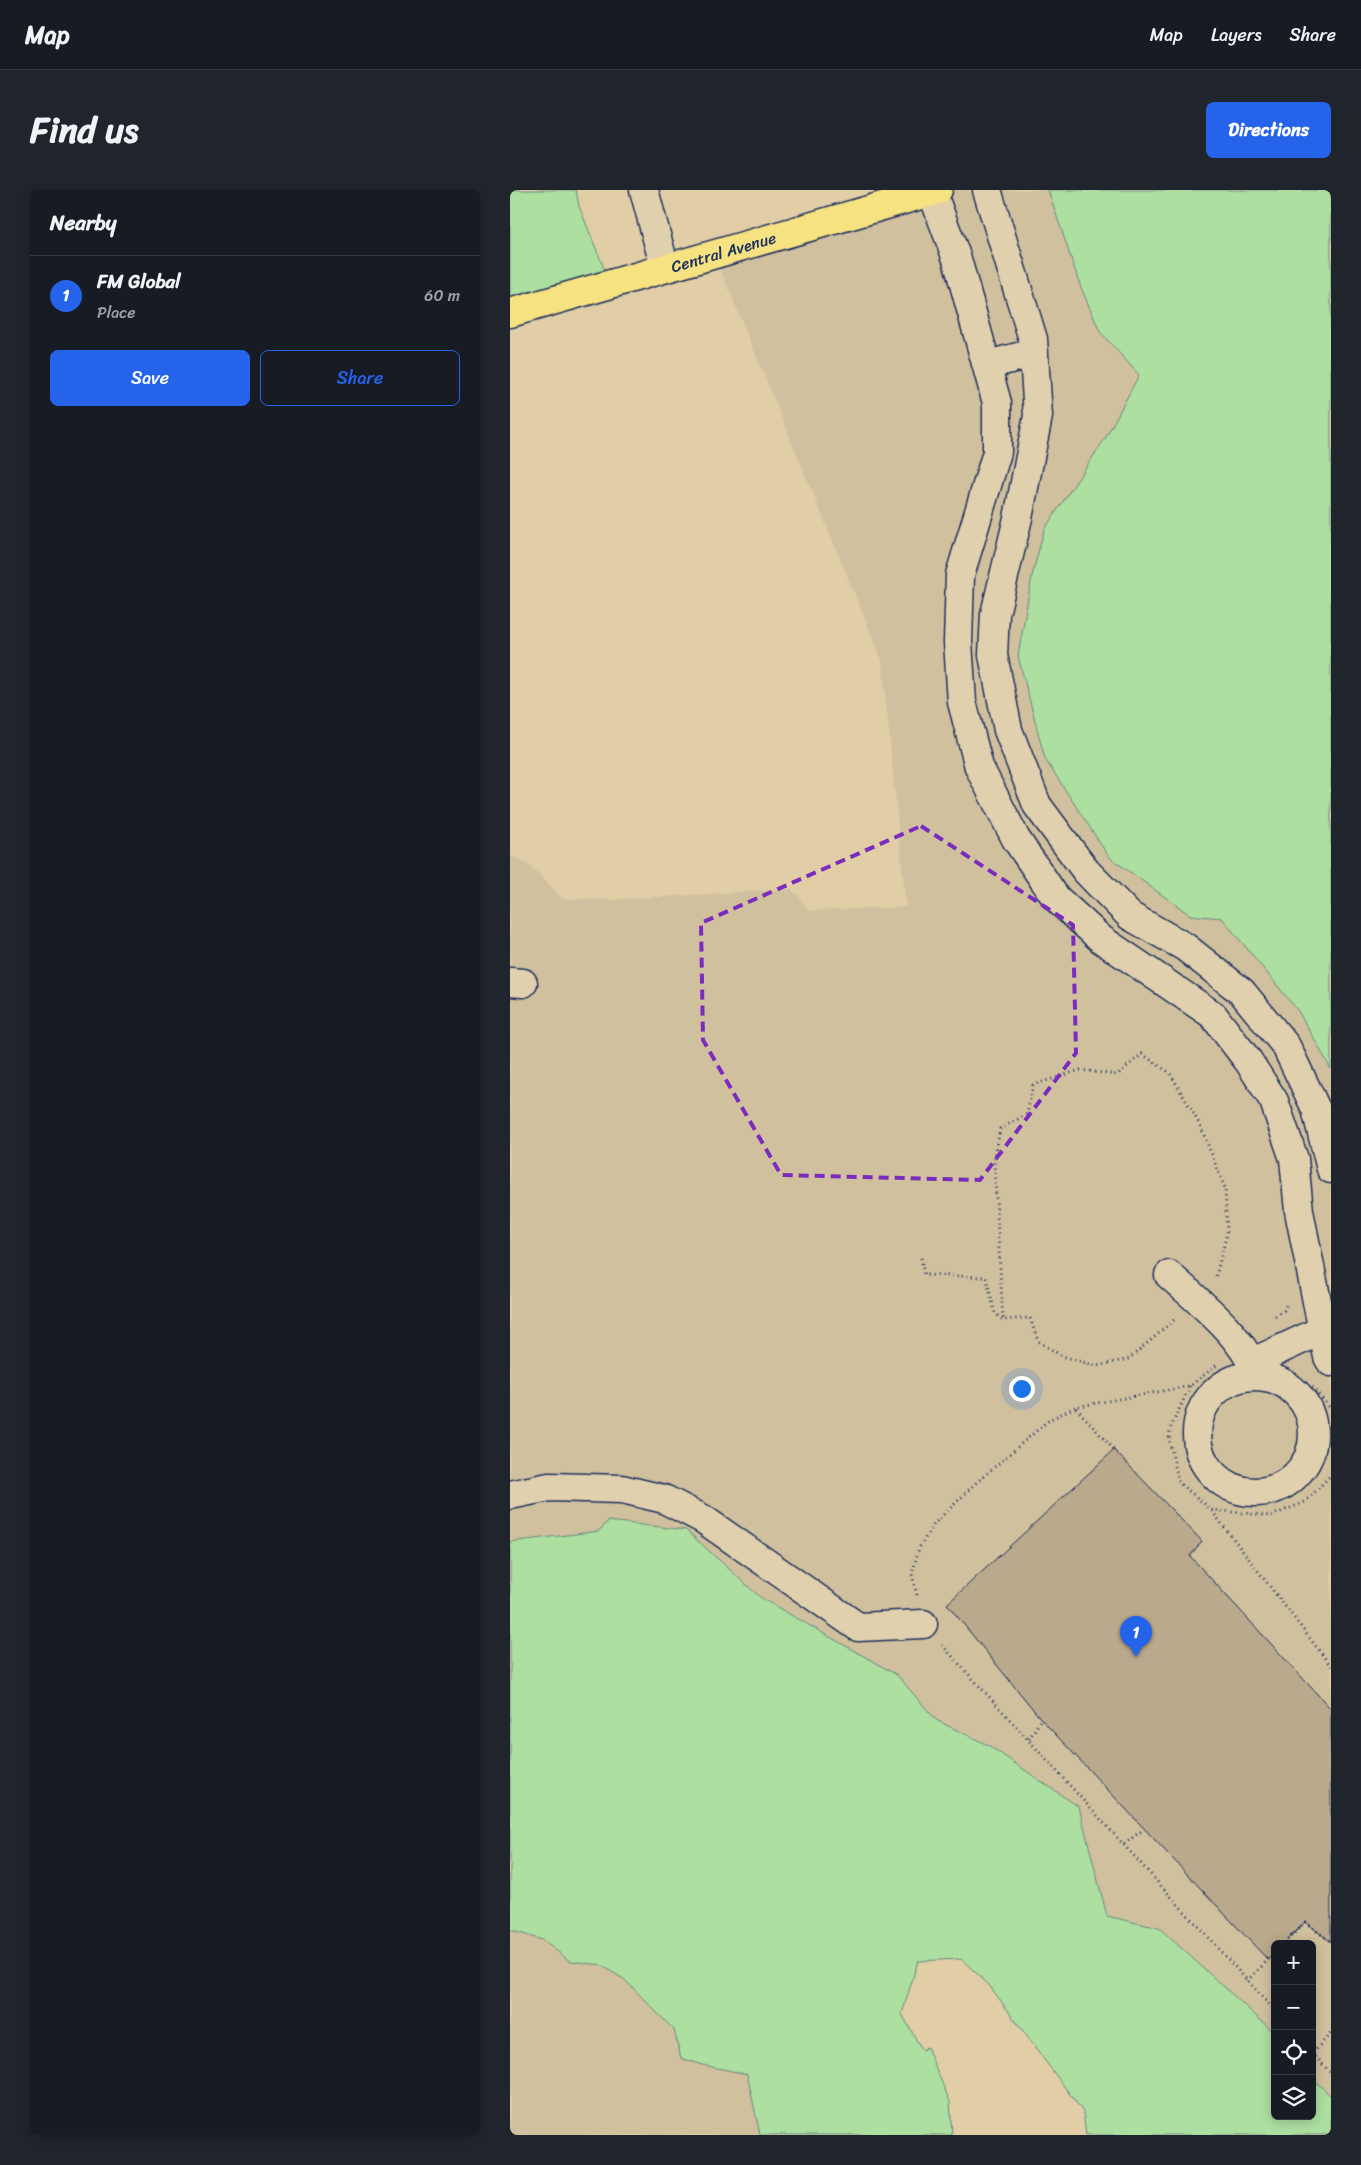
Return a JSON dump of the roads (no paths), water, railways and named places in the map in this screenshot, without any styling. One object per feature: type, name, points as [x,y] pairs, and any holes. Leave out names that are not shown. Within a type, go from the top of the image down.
[{"type":"main road","name":"Central Avenue","points":[[510,313],[935,191]]},
{"type":"lane","points":[[644,190],[665,268]]},
{"type":"lane","points":[[987,190],[1033,339],[1038,416],[1018,518],[995,614],[993,655],[1008,730],[1037,805],[1086,871],[1130,916],[1185,947],[1242,992],[1286,1046],[1316,1109],[1331,1170]]},
{"type":"lane","points":[[935,191],[997,403],[998,452],[960,575],[958,642],[962,702],[980,767],[1016,839],[1056,898],[1101,939],[1213,1015],[1249,1062],[1274,1101],[1294,1159],[1299,1211],[1311,1279],[1326,1327],[1328,1357],[1331,1362]]},
{"type":"lane","points":[[987,365],[1034,353]]},
{"type":"lane","points":[[1169,1275],[1216,1317],[1250,1362],[1292,1389],[1305,1403],[1312,1421],[1314,1440],[1309,1458],[1298,1474],[1291,1480],[1283,1486],[1265,1492],[1246,1492],[1227,1486],[1212,1474],[1202,1458],[1197,1438],[1199,1419],[1207,1402],[1220,1388],[1237,1379],[1250,1362],[1326,1327]]},
{"type":"lane","points":[[510,1495],[549,1487],[622,1489],[664,1499],[703,1519],[858,1627],[923,1624]]},
{"type":"place","name":"FM Global","points":[[1136,1657]]}]
